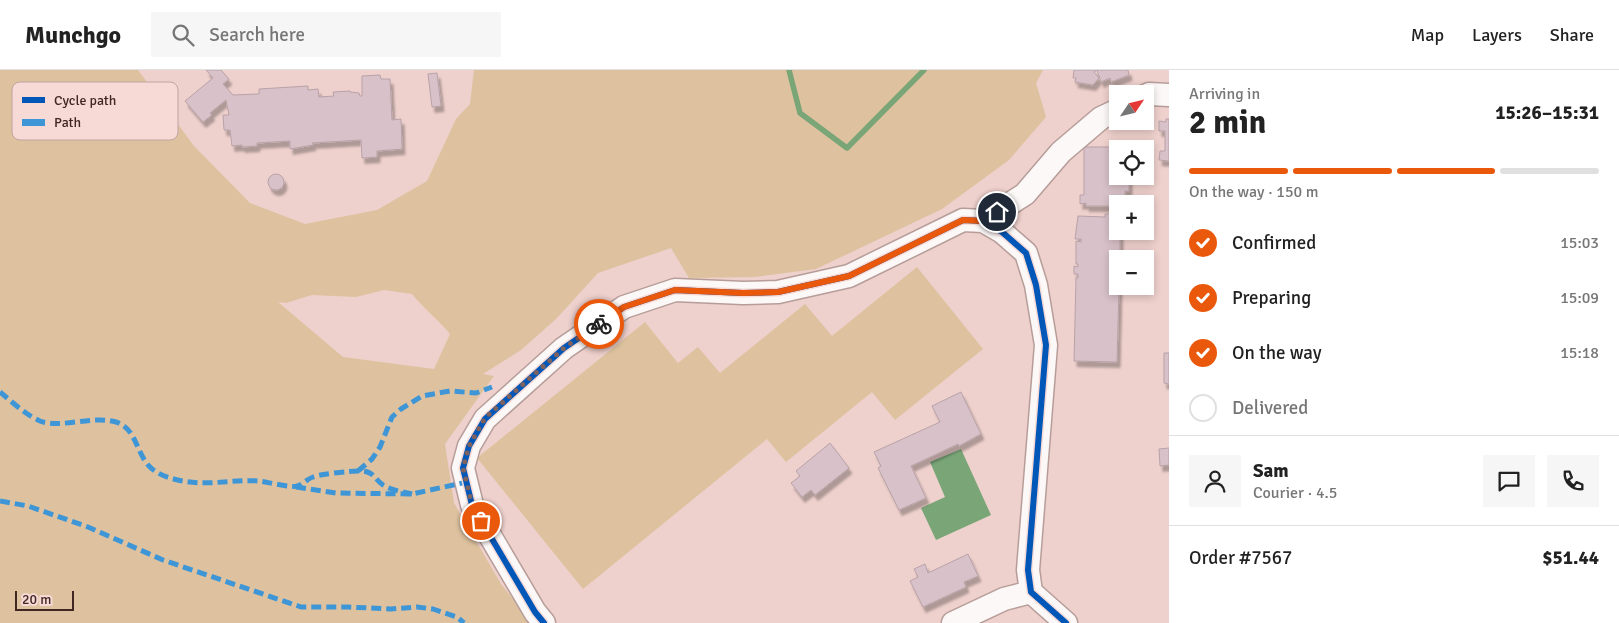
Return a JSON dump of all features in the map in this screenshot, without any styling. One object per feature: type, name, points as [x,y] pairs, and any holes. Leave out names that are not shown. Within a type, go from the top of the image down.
[{"type":"street","points":[[1154,94],[1169,95]]},
{"type":"street","points":[[983,221],[1026,194],[1061,152],[1101,118],[1109,114]]},
{"type":"street","points":[[544,623],[535,612],[472,505],[463,468],[469,446],[485,418],[564,348],[624,307],[675,290],[743,293],[778,292],[849,276],[963,220],[983,221],[1002,232],[1026,253],[1036,285],[1046,345],[1028,570],[1031,592],[1066,623]]},
{"type":"street","points":[[953,623],[1004,599],[1031,592]]},
{"type":"shaded area","points":[[0,70],[138,70],[147,82],[12,82],[12,140],[178,140],[178,124],[194,146],[250,203],[305,224],[377,210],[427,181],[456,119],[470,104],[474,70],[1043,70],[1036,83],[1046,117],[1009,160],[942,209],[816,269],[755,277],[689,278],[671,248],[598,273],[556,319],[521,350],[483,374],[494,376],[445,444],[454,503],[501,584],[532,623],[0,623]],"holes":[[[384,290],[412,294],[450,334],[434,369],[343,357],[278,302],[286,303],[312,295],[356,297]]]},
{"type":"shaded area","points":[[917,267],[983,349],[895,420],[872,392],[786,462],[767,439],[583,589],[477,458],[645,322],[678,363],[698,347],[720,373],[805,304],[832,336]]},
{"type":"shaded area","points":[[961,449],[991,515],[936,540],[921,508],[945,497],[930,462]]},
{"type":"building","points":[[206,70],[221,70],[229,79],[223,84],[233,95],[259,94],[259,89],[308,86],[308,90],[318,89],[319,97],[334,96],[333,92],[350,91],[359,93],[362,96],[362,76],[380,75],[381,79],[390,79],[392,120],[401,119],[402,149],[377,151],[377,157],[362,158],[361,140],[312,143],[313,145],[290,149],[290,141],[257,143],[257,146],[232,146],[230,130],[224,130],[223,115],[229,115],[226,100],[210,113],[212,115],[203,122],[185,101],[213,78]]},
{"type":"building","points":[[1074,70],[1097,70],[1094,72],[1099,78],[1093,85],[1075,82],[1076,78],[1073,78]]},
{"type":"building","points":[[1097,70],[1128,70],[1129,75],[1111,82],[1110,78],[1101,82]]},
{"type":"building","points":[[437,73],[441,106],[432,107],[428,74]]},
{"type":"building","points":[[1166,119],[1169,119],[1169,161],[1159,160],[1160,151],[1165,151],[1165,131],[1159,131],[1159,121],[1166,122]]},
{"type":"building","points":[[1084,147],[1109,147],[1109,185],[1129,185],[1129,191],[1125,191],[1125,195],[1109,195],[1109,206],[1086,206],[1086,203],[1080,204],[1080,195],[1084,195]]},
{"type":"building","points":[[273,174],[279,174],[284,179],[282,188],[273,190],[268,185],[268,179]]},
{"type":"building","points":[[1105,214],[1109,214],[1109,240],[1120,240],[1120,250],[1109,250],[1109,295],[1119,295],[1117,362],[1074,361],[1076,278],[1078,278],[1078,274],[1074,274],[1074,266],[1078,267],[1078,264],[1076,264],[1076,241],[1081,242],[1081,239],[1075,239],[1078,216],[1105,217]]},
{"type":"building","points":[[1164,353],[1169,353],[1169,384],[1164,383]]},
{"type":"building","points":[[961,392],[981,434],[959,446],[958,444],[911,466],[926,498],[899,510],[878,468],[881,466],[874,452],[940,422],[932,406]]},
{"type":"building","points":[[830,443],[849,468],[815,495],[811,490],[802,497],[791,483],[800,476],[796,471]]},
{"type":"building","points":[[1169,448],[1169,465],[1160,466],[1159,449]]},
{"type":"building","points":[[968,554],[978,576],[964,582],[966,587],[923,607],[910,581],[918,577],[914,569],[925,564],[928,573]]},
{"type":"waterway","points":[[789,70],[800,113],[847,148],[924,70]]},
{"type":"marked path","points":[[358,471],[372,459],[380,447],[392,417],[401,409],[422,396],[450,391],[476,393],[492,387]]},
{"type":"marked path","points":[[0,392],[24,412],[40,421],[57,424],[107,420],[123,425],[132,435],[149,466],[160,474],[174,479],[202,483],[259,481],[294,486],[317,476],[364,471],[373,475],[386,487],[412,494]]},
{"type":"marked path","points":[[296,487],[336,493],[412,494],[467,482]]},
{"type":"marked path","points":[[0,501],[28,506],[88,527],[163,560],[301,607],[391,609],[417,607],[433,609],[457,617],[464,623]]},
{"type":"cycle path","points":[[544,623],[535,612],[472,505],[463,468],[469,446],[485,419],[564,348],[624,307],[675,290],[743,293],[778,292],[849,276],[963,220],[983,221],[1002,232],[1026,253],[1036,285],[1046,345],[1028,570],[1031,592],[1066,623]]},
{"type":"way so far","points":[[481,521],[472,505],[463,468],[469,446],[485,418],[564,348],[599,324]]},
{"type":"route","points":[[599,324],[624,307],[675,290],[743,293],[778,292],[849,276],[963,220],[983,221],[997,212]]}]
